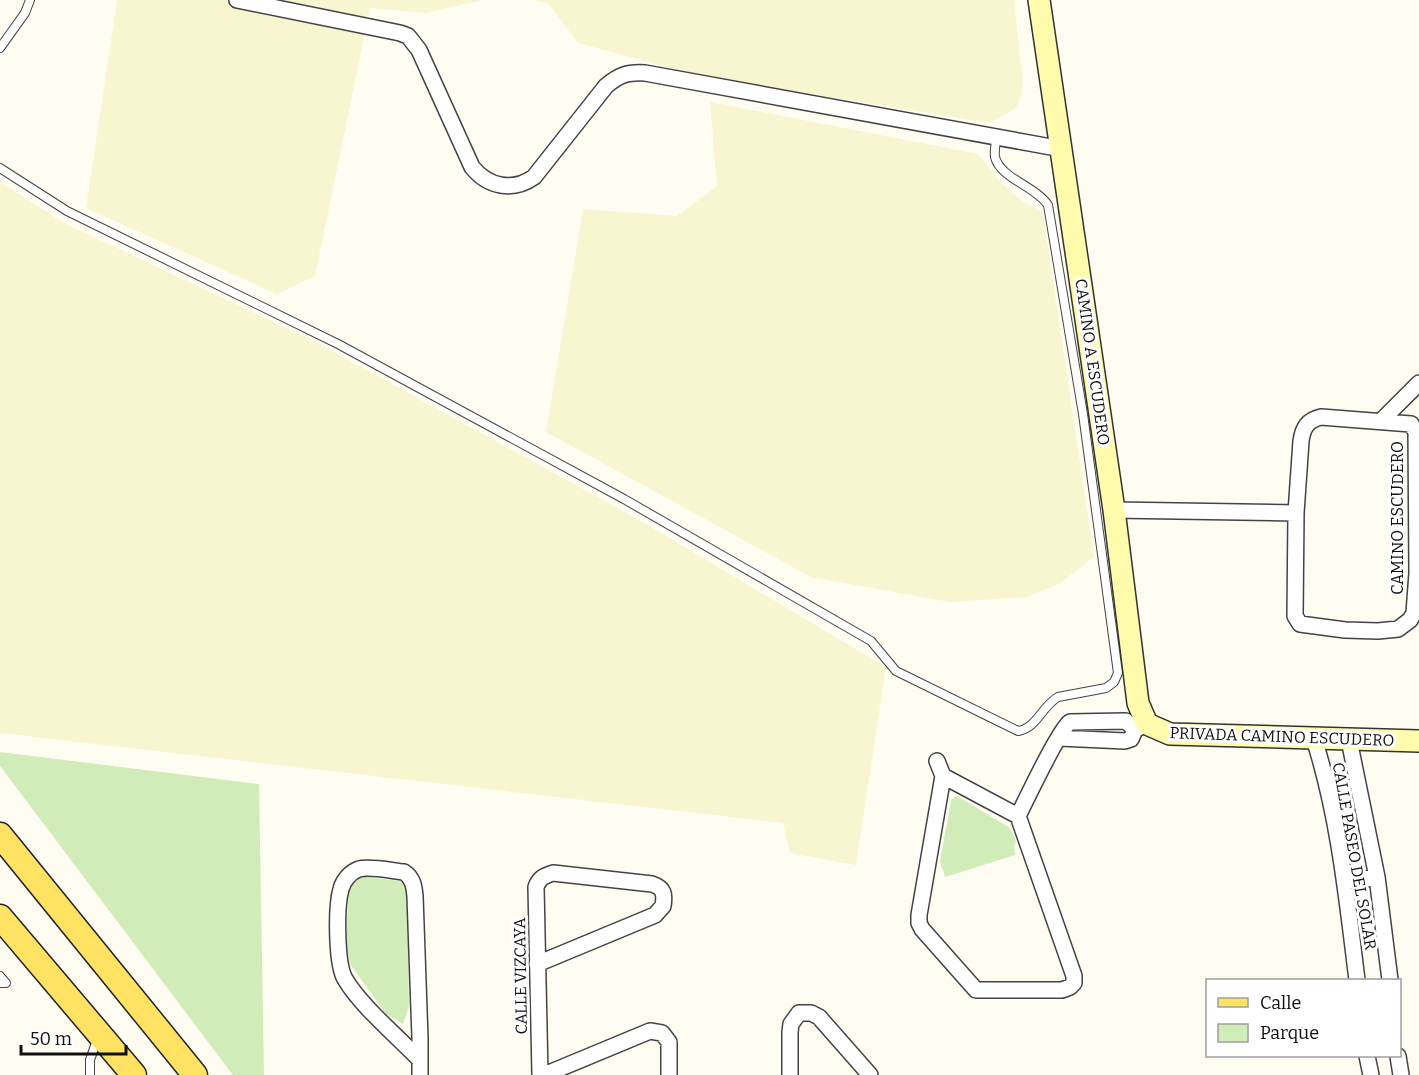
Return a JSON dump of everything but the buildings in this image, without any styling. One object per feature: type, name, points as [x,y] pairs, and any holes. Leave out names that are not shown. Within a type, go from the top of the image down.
[{"type":"main road","points":[[0,835],[195,1075]]},
{"type":"main road","points":[[0,918],[100,1032],[134,1075]]},
{"type":"street","points":[[237,0],[408,36],[419,50],[472,167],[490,183],[512,187],[534,177],[606,86],[618,76],[629,72],[645,73],[1062,149]]},
{"type":"street","name":"CAMINO A ESCUDERO","points":[[1039,0],[1114,510],[1141,727]]},
{"type":"street","points":[[1381,421],[1419,383]]},
{"type":"street","name":"CAMINO ESCUDERO","points":[[1321,417],[1381,421],[1410,424],[1416,432],[1417,573],[1414,613],[1406,624],[1393,630],[1345,630],[1300,624],[1295,616],[1294,606],[1296,513],[1300,441],[1303,429],[1308,422],[1321,417]]},
{"type":"street","points":[[1114,510],[1296,513]]},
{"type":"street","points":[[1018,816],[1059,738],[1125,741],[1131,739],[1141,727]]},
{"type":"street","name":"PRIVADA CAMINO ESCUDERO","points":[[1141,727],[1170,734],[1419,741]]},
{"type":"street","name":"CALLE PASEO DEL SOLAR","points":[[1314,739],[1324,770],[1345,882],[1357,979]]},
{"type":"street","name":"CALLE PASEO DEL SOLAR","points":[[1349,740],[1377,877],[1390,979]]},
{"type":"street","points":[[937,761],[943,776],[919,915],[922,929],[976,990],[1062,990],[1070,987],[1074,983],[1074,976],[1018,816],[943,776]]},
{"type":"street","points":[[357,869],[404,872],[412,880],[415,896],[420,1067],[356,994],[345,980],[339,964],[340,891],[350,874],[357,869]]},
{"type":"street","name":"CALLE VIZCAYA","points":[[537,963],[660,911],[665,895],[661,888],[652,884],[554,873],[542,877],[536,887],[537,963],[542,1075]]},
{"type":"street","points":[[1345,882],[1377,877]]},
{"type":"street","points":[[790,1075],[791,1024],[799,1013],[806,1012],[819,1017],[870,1075]]},
{"type":"street","points":[[542,1075],[650,1032],[662,1033],[669,1042],[669,1075]]},
{"type":"street","points":[[1367,1057],[1371,1075]]},
{"type":"street","points":[[1398,1057],[1401,1075]]},
{"type":"lane","points":[[0,48],[25,13],[30,0]]},
{"type":"lane","points":[[0,168],[67,211],[338,344],[624,499],[871,641],[890,666],[897,671],[1018,731],[1031,726],[1051,700],[1106,688],[1114,682],[1118,673],[1083,414],[1048,205],[1038,194],[1001,168],[995,153],[996,138]]},
{"type":"lane","points":[[0,976],[6,983],[0,983]]},
{"type":"lane","points":[[90,1075],[90,1060],[100,1032]]},
{"type":"green space","points":[[117,0],[483,0],[426,13],[370,8],[315,276],[277,294],[86,208]]},
{"type":"green space","points":[[533,0],[1014,0],[1023,81],[1021,97],[1016,108],[990,123],[701,76],[578,43],[548,3]]},
{"type":"green space","points":[[710,102],[978,154],[1001,183],[1022,201],[1043,213],[1094,557],[1059,584],[1027,597],[950,602],[811,577],[546,432],[583,209],[677,216],[717,186]]},
{"type":"green space","points":[[0,182],[64,223],[310,339],[634,517],[886,667],[856,865],[790,853],[783,823],[0,733]]},
{"type":"green space","points":[[0,752],[259,784],[264,1075],[233,1075],[0,766]]},
{"type":"green space","points":[[957,796],[1010,828],[1016,841],[1015,855],[945,877],[940,861],[951,800]]},
{"type":"green space","points":[[357,876],[400,881],[407,886],[409,1007],[403,1024],[386,1014],[350,964],[346,942],[349,885]]}]
